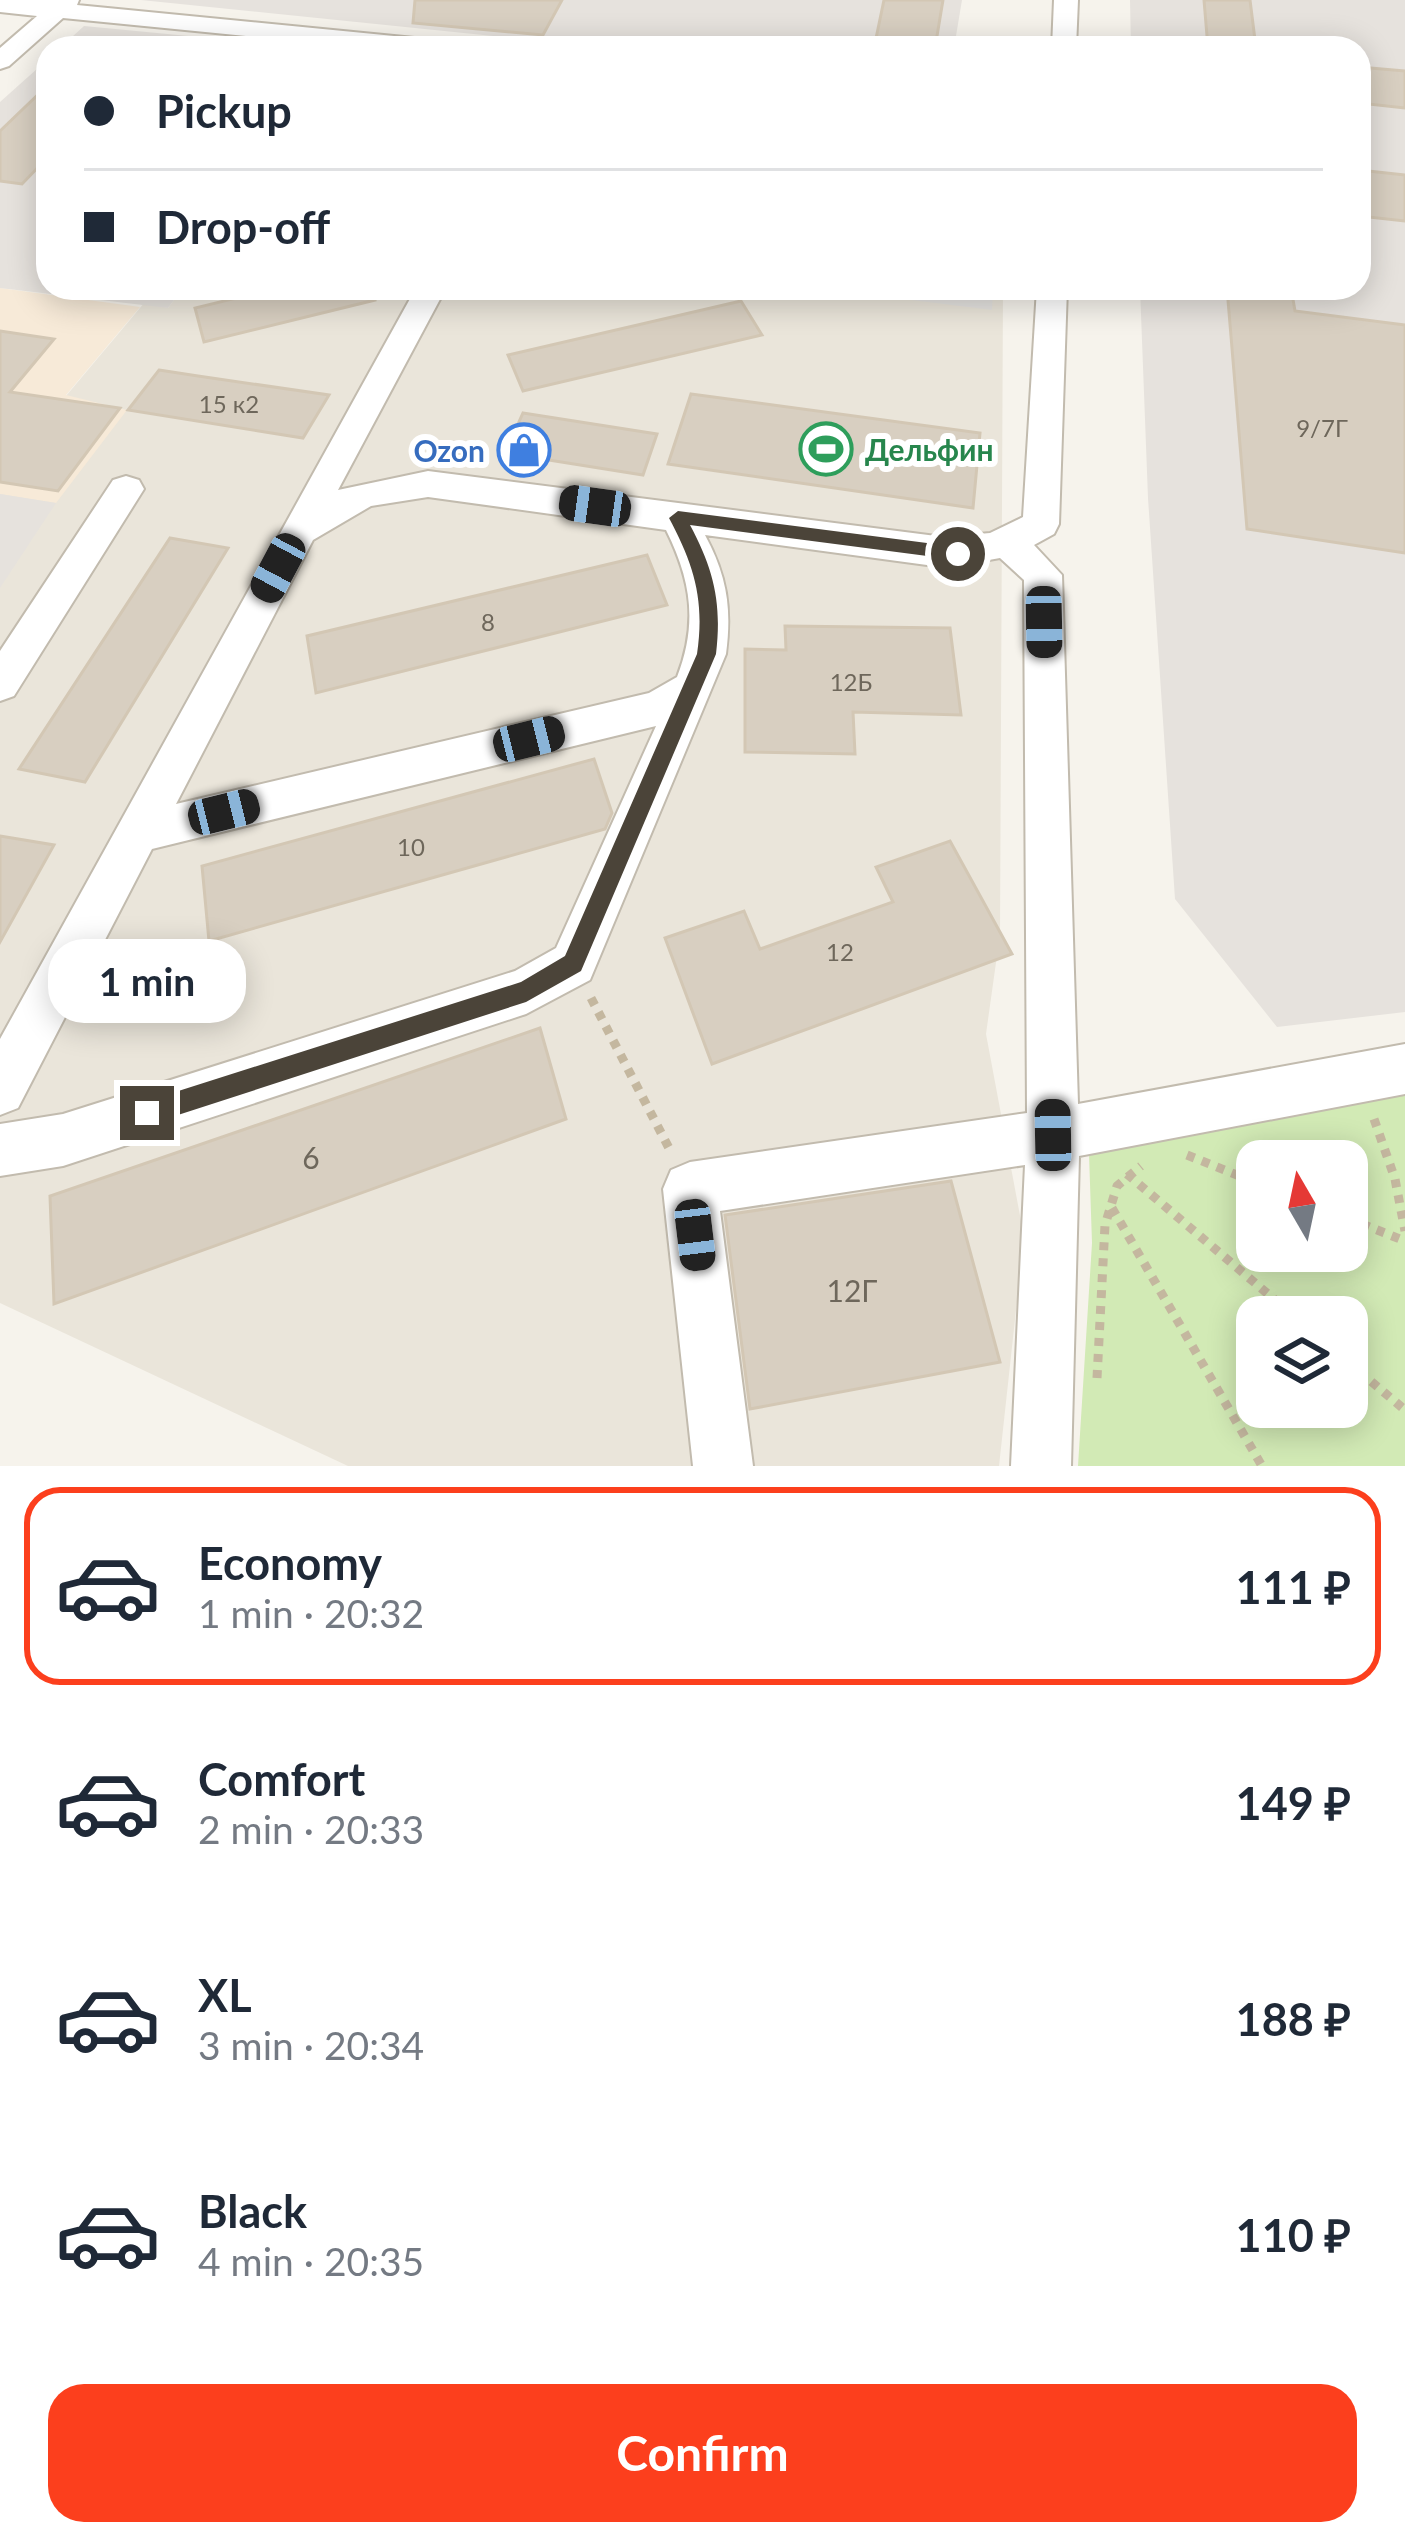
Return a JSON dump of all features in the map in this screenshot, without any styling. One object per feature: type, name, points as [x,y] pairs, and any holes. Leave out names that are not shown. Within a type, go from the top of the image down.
[{"type":"street","points":[[1064,36],[1066,0]]},
{"type":"street","points":[[0,5],[63,5],[338,36]]},
{"type":"street","points":[[0,61],[63,5]]},
{"type":"street","points":[[0,1090],[424,300]]},
{"type":"street","points":[[299,531],[323,510],[376,488],[428,484],[958,554],[1009,544],[1041,524],[1051,300]]},
{"type":"street","points":[[0,684],[126,490]]},
{"type":"street","points":[[0,1150],[63,1140],[504,998],[573,964],[706,654],[712,614],[704,568],[678,518]]},
{"type":"street","points":[[1009,544],[1043,575],[1053,1135],[1041,1466]]},
{"type":"street","points":[[136,833],[659,707],[693,688]]},
{"type":"street","points":[[723,1466],[690,1189],[1053,1135],[1405,1070]]},
{"type":"path","points":[[573,964],[690,1189]]},
{"type":"path","points":[[1353,1122],[1390,1116]]},
{"type":"path","points":[[1374,1119],[1395,1179],[1405,1227]]},
{"type":"path","points":[[1204,1146],[1182,1149],[1188,1156],[1236,1175]]},
{"type":"path","points":[[1096,1400],[1105,1225],[1117,1186],[1150,1157]]},
{"type":"path","points":[[1129,1176],[1270,1296]]},
{"type":"path","points":[[1110,1206],[1262,1466]]},
{"type":"path","points":[[1368,1226],[1405,1241]]},
{"type":"path","points":[[1368,1379],[1405,1410]]},
{"type":"shaded area","points":[[141,0],[962,0],[956,36],[493,36]]},
{"type":"shaded area","points":[[1130,0],[1405,0],[1405,1012],[1277,1027],[1175,899],[1148,498],[1140,300],[1371,300],[1371,36],[1131,36]]},
{"type":"shaded area","points":[[84,26],[189,36],[73,36]]},
{"type":"shaded area","points":[[36,70],[36,292],[0,288],[0,102]]},
{"type":"shaded area","points":[[0,288],[36,293],[36,300],[140,307],[66,395],[127,410],[56,503],[0,494]]},
{"type":"shaded area","points":[[101,300],[174,300],[168,308]]},
{"type":"shaded area","points":[[174,300],[1003,300],[1000,934],[986,1034],[1024,1237],[999,1466],[348,1466],[0,1303],[0,494],[126,411],[66,396],[145,302],[168,308]]},
{"type":"shaded area","points":[[912,300],[992,300],[992,310]]},
{"type":"shaded area","points":[[0,494],[56,503],[0,588]]},
{"type":"green space","points":[[1405,1095],[1405,1466],[1078,1466],[1092,1243],[1089,1154],[1132,1141]]},
{"type":"building","points":[[415,0],[562,0],[543,35],[413,23]]},
{"type":"building","points":[[884,0],[943,0],[937,36],[876,36]]},
{"type":"building","points":[[1204,0],[1250,0],[1254,36],[1207,36]]},
{"type":"building","points":[[1371,68],[1405,71],[1405,108],[1371,104]]},
{"type":"building","points":[[36,96],[36,169],[22,184],[0,181],[0,131]]},
{"type":"building","points":[[1371,171],[1405,175],[1405,221],[1371,217]]},
{"type":"building","points":[[228,300],[375,300],[204,342],[195,308]]},
{"type":"building","points":[[1228,300],[1293,300],[1295,311],[1405,325],[1405,553],[1247,529]]},
{"type":"building","points":[[741,301],[762,335],[523,391],[508,355]]},
{"type":"building","points":[[0,331],[54,339],[10,392],[120,408],[58,491],[0,482]]},
{"type":"building","points":[[159,370],[329,395],[303,438],[128,410]]},
{"type":"building","name":"Дельфин","points":[[691,394],[980,433],[973,508],[668,464]]},
{"type":"building","points":[[523,413],[657,434],[643,475],[505,453]]},
{"type":"building","points":[[170,538],[228,548],[85,782],[19,769]]},
{"type":"building","points":[[647,555],[667,605],[316,693],[307,636]]},
{"type":"building","points":[[785,626],[950,628],[961,715],[853,712],[855,754],[745,752],[745,649],[786,650]]},
{"type":"building","points":[[594,759],[612,813],[605,829],[209,941],[202,866]]},
{"type":"building","points":[[0,836],[54,845],[0,942]]},
{"type":"building","points":[[950,841],[1012,954],[712,1064],[665,938],[744,911],[760,949],[893,902],[876,867]]},
{"type":"building","points":[[540,1028],[566,1119],[54,1304],[50,1196]]},
{"type":"building","points":[[951,1181],[1000,1362],[750,1409],[725,1215]]},
{"type":"place","name":"Дельфин","points":[[826,449]]},
{"type":"place","name":"Ozon","points":[[524,450]]},
{"type":"route","points":[[147,1113],[526,991],[573,964],[706,654],[712,614],[704,568],[678,518],[958,554]]}]
